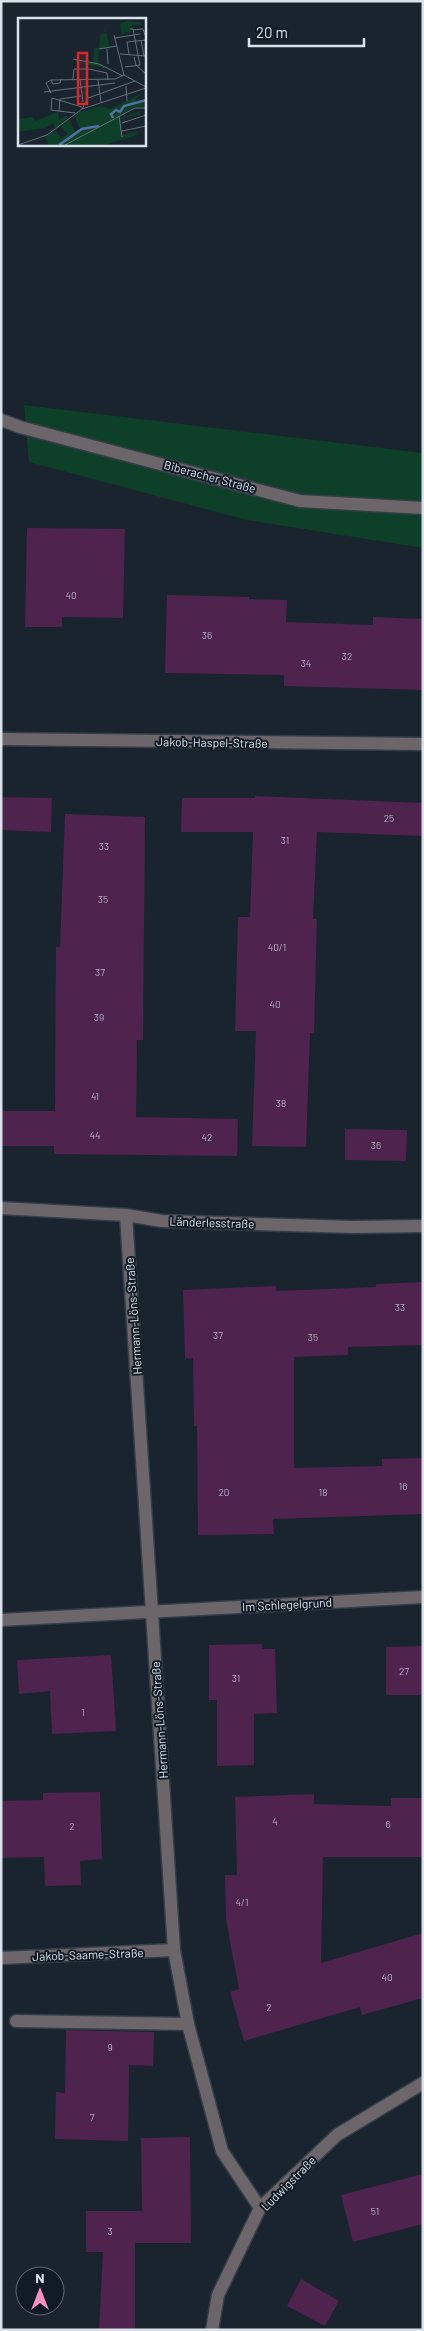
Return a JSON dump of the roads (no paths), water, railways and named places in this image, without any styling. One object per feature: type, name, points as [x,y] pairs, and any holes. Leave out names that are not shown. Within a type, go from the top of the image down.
[{"type":"street","name":"Biberacher Straße","points":[[1,420],[20,427],[300,500],[423,508]]},
{"type":"street","name":"Jakob-Haspel-Straße","points":[[1,739],[423,744]]},
{"type":"street","name":"Länderlesstraße","points":[[1,1208],[126,1214],[162,1221],[353,1227],[423,1226]]},
{"type":"street","name":"Hermann-Löns-Straße","points":[[126,1214],[174,1950],[188,2024],[222,2151],[260,2208]]},
{"type":"street","name":"Im Schlegelgrund","points":[[1,1620],[423,1597]]},
{"type":"street","name":"Jakob-Saame-Straße","points":[[1,1958],[174,1950]]},
{"type":"street","points":[[16,2021],[188,2024]]},
{"type":"street","name":"Ludwigstraße","points":[[212,2330],[218,2295],[260,2208],[337,2135],[423,2083]]}]
